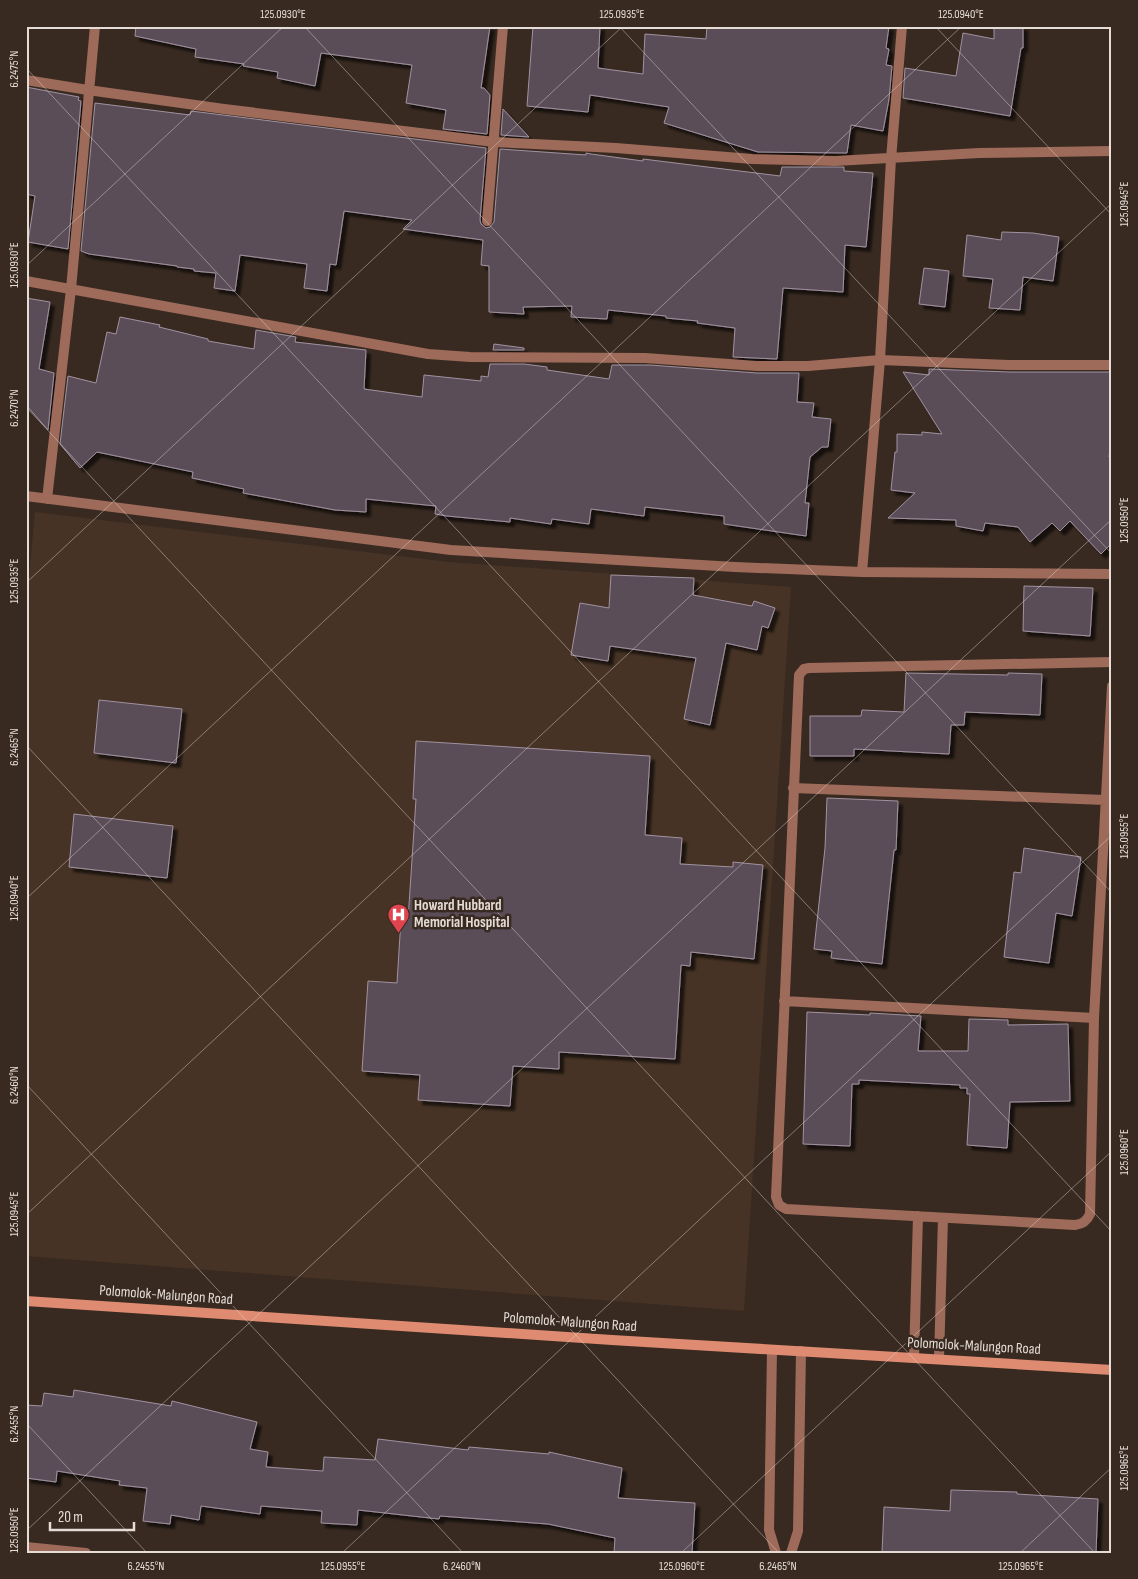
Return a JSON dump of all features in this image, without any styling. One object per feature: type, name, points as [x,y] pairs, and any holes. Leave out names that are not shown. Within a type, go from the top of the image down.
[{"type":"main road","name":"Polomolok-Malungon Road","points":[[26,1301],[772,1350],[1112,1370]]},
{"type":"street","points":[[47,499],[71,288],[95,26]]},
{"type":"street","points":[[487,221],[503,26]]},
{"type":"street","points":[[862,572],[880,360],[891,159],[902,26]]},
{"type":"street","points":[[26,80],[263,114],[494,142],[616,148],[752,159],[835,161],[979,154],[1112,151]]},
{"type":"street","points":[[26,282],[71,288],[428,354],[470,357],[645,358],[757,366],[808,366],[880,360],[1009,365],[1112,365]]},
{"type":"street","points":[[26,496],[451,550],[862,572],[1112,574]]},
{"type":"street","points":[[1112,662],[804,669],[799,675],[776,1196],[778,1205],[786,1209],[1075,1225],[1084,1223],[1088,1219],[1090,1214],[1094,1018],[1104,800],[1112,686]]},
{"type":"street","points":[[793,788],[1104,800]]},
{"type":"street","points":[[784,1001],[1094,1018]]},
{"type":"street","points":[[914,1358],[918,1216]]},
{"type":"street","points":[[939,1359],[943,1218]]},
{"type":"street","points":[[772,1350],[769,1530],[776,1553]]},
{"type":"street","points":[[791,1553],[798,1531],[801,1351]]},
{"type":"street","points":[[26,1547],[86,1553]]},
{"type":"shaded area","name":"Howard Hubbard Memorial Hospital","points":[[35,512],[449,562],[791,587],[744,1311],[26,1256],[26,610]]},
{"type":"building","points":[[136,26],[490,26],[481,88],[484,88],[490,95],[487,134],[443,129],[446,110],[406,103],[412,65],[321,53],[315,86],[277,78],[278,72],[243,66],[244,64],[195,57],[196,49],[135,36]]},
{"type":"building","points":[[533,26],[600,26],[598,68],[643,74],[645,34],[706,39],[707,26],[889,26],[886,48],[889,49],[886,65],[892,66],[889,99],[883,131],[851,125],[847,153],[758,152],[664,123],[669,107],[590,95],[588,112],[527,106]]},
{"type":"building","points":[[994,26],[1023,26],[1023,48],[1021,48],[1010,116],[903,98],[905,68],[956,76],[963,33],[994,39]]},
{"type":"building","points":[[26,87],[79,97],[78,100],[81,101],[68,249],[28,242],[35,196],[26,194]]},
{"type":"building","points":[[95,103],[190,115],[191,111],[486,148],[480,220],[481,224],[486,228],[490,227],[494,222],[500,149],[586,155],[586,153],[780,176],[782,167],[844,167],[844,171],[873,173],[866,247],[845,245],[843,292],[783,288],[777,359],[733,357],[735,328],[697,323],[698,321],[608,310],[607,319],[571,317],[572,306],[523,307],[524,314],[489,312],[489,266],[481,265],[483,240],[403,229],[412,220],[344,211],[336,265],[330,264],[327,291],[304,288],[307,264],[240,255],[235,291],[214,288],[216,273],[89,254],[81,251]]},
{"type":"building","points":[[503,109],[529,137],[501,135]]},
{"type":"building","points":[[1002,232],[1033,233],[1059,237],[1053,281],[1023,277],[1020,310],[989,308],[993,279],[963,276],[967,235],[1001,240]]},
{"type":"building","points":[[924,268],[949,271],[945,307],[919,304]]},
{"type":"building","points":[[26,298],[50,302],[39,369],[54,373],[48,430],[26,405]]},
{"type":"building","points":[[120,317],[160,325],[159,327],[208,339],[208,341],[254,349],[256,330],[296,337],[295,342],[366,350],[364,389],[422,397],[424,375],[481,381],[481,376],[488,377],[490,364],[524,364],[547,367],[547,370],[609,379],[612,365],[650,365],[757,373],[799,373],[797,402],[814,403],[812,417],[831,419],[828,447],[822,447],[810,457],[805,503],[809,503],[806,536],[724,524],[724,516],[645,507],[644,516],[591,509],[589,524],[552,519],[551,524],[510,518],[510,522],[447,516],[435,514],[436,506],[366,499],[366,512],[335,510],[243,493],[244,489],[192,478],[193,472],[97,452],[80,468],[60,444],[68,376],[96,383],[107,332],[116,334]]},
{"type":"building","points":[[494,344],[524,348],[524,350],[493,350]]},
{"type":"building","points":[[929,369],[1009,372],[1112,372],[1110,397],[1112,397],[1112,434],[1109,457],[1112,457],[1112,543],[1101,554],[1070,521],[1060,531],[1052,523],[1030,542],[1018,527],[985,523],[983,531],[956,526],[956,520],[888,518],[915,493],[891,490],[895,452],[897,452],[897,434],[922,435],[922,432],[942,434],[903,372],[929,375]]},
{"type":"building","points":[[611,575],[694,578],[693,595],[752,606],[754,601],[775,608],[768,628],[762,626],[757,650],[726,643],[710,725],[684,719],[696,658],[610,646],[608,661],[571,655],[580,603],[609,608]]},
{"type":"building","points":[[1024,586],[1093,588],[1090,636],[1023,631]]},
{"type":"building","points":[[906,673],[1042,674],[1040,715],[965,712],[964,725],[951,725],[949,754],[854,749],[854,756],[810,756],[810,716],[861,716],[862,710],[904,712]]},
{"type":"building","points":[[99,700],[182,709],[176,763],[94,753]]},
{"type":"building","points":[[416,741],[650,756],[645,835],[682,838],[680,864],[733,867],[733,862],[763,865],[754,959],[691,952],[690,966],[681,965],[675,1059],[559,1052],[559,1069],[513,1066],[510,1106],[418,1100],[420,1075],[362,1071],[368,981],[397,983],[401,919],[408,920],[416,799],[413,799]]},
{"type":"building","points":[[827,798],[898,801],[896,850],[894,850],[882,964],[831,958],[832,951],[814,949],[825,848]]},
{"type":"building","points":[[74,814],[173,826],[167,878],[69,867]]},
{"type":"building","points":[[1024,848],[1081,857],[1072,916],[1056,913],[1049,963],[1004,957],[1014,872],[1021,873]]},
{"type":"building","points":[[807,1012],[921,1016],[918,1051],[968,1051],[969,1019],[1008,1020],[1008,1025],[1068,1024],[1070,1101],[1010,1102],[1007,1148],[967,1145],[970,1094],[967,1094],[967,1088],[960,1088],[960,1085],[859,1080],[859,1084],[852,1084],[850,1146],[803,1144]]},
{"type":"building","points":[[74,1390],[171,1406],[172,1401],[257,1422],[250,1449],[268,1452],[266,1467],[323,1471],[324,1457],[375,1460],[378,1439],[468,1450],[469,1447],[549,1454],[549,1452],[622,1468],[618,1498],[695,1503],[692,1553],[614,1553],[615,1538],[548,1524],[440,1516],[439,1519],[358,1510],[357,1525],[321,1523],[322,1511],[261,1506],[260,1514],[201,1506],[199,1520],[171,1515],[170,1524],[143,1521],[147,1488],[119,1485],[120,1481],[57,1471],[56,1482],[26,1478],[26,1405],[42,1406],[44,1393],[73,1397]]},
{"type":"building","points":[[951,1490],[1017,1492],[1017,1494],[1098,1499],[1096,1553],[882,1553],[884,1507],[950,1511]]},
{"type":"place","name":"Howard Hubbard Memorial Hospital","points":[[398,933]]}]
